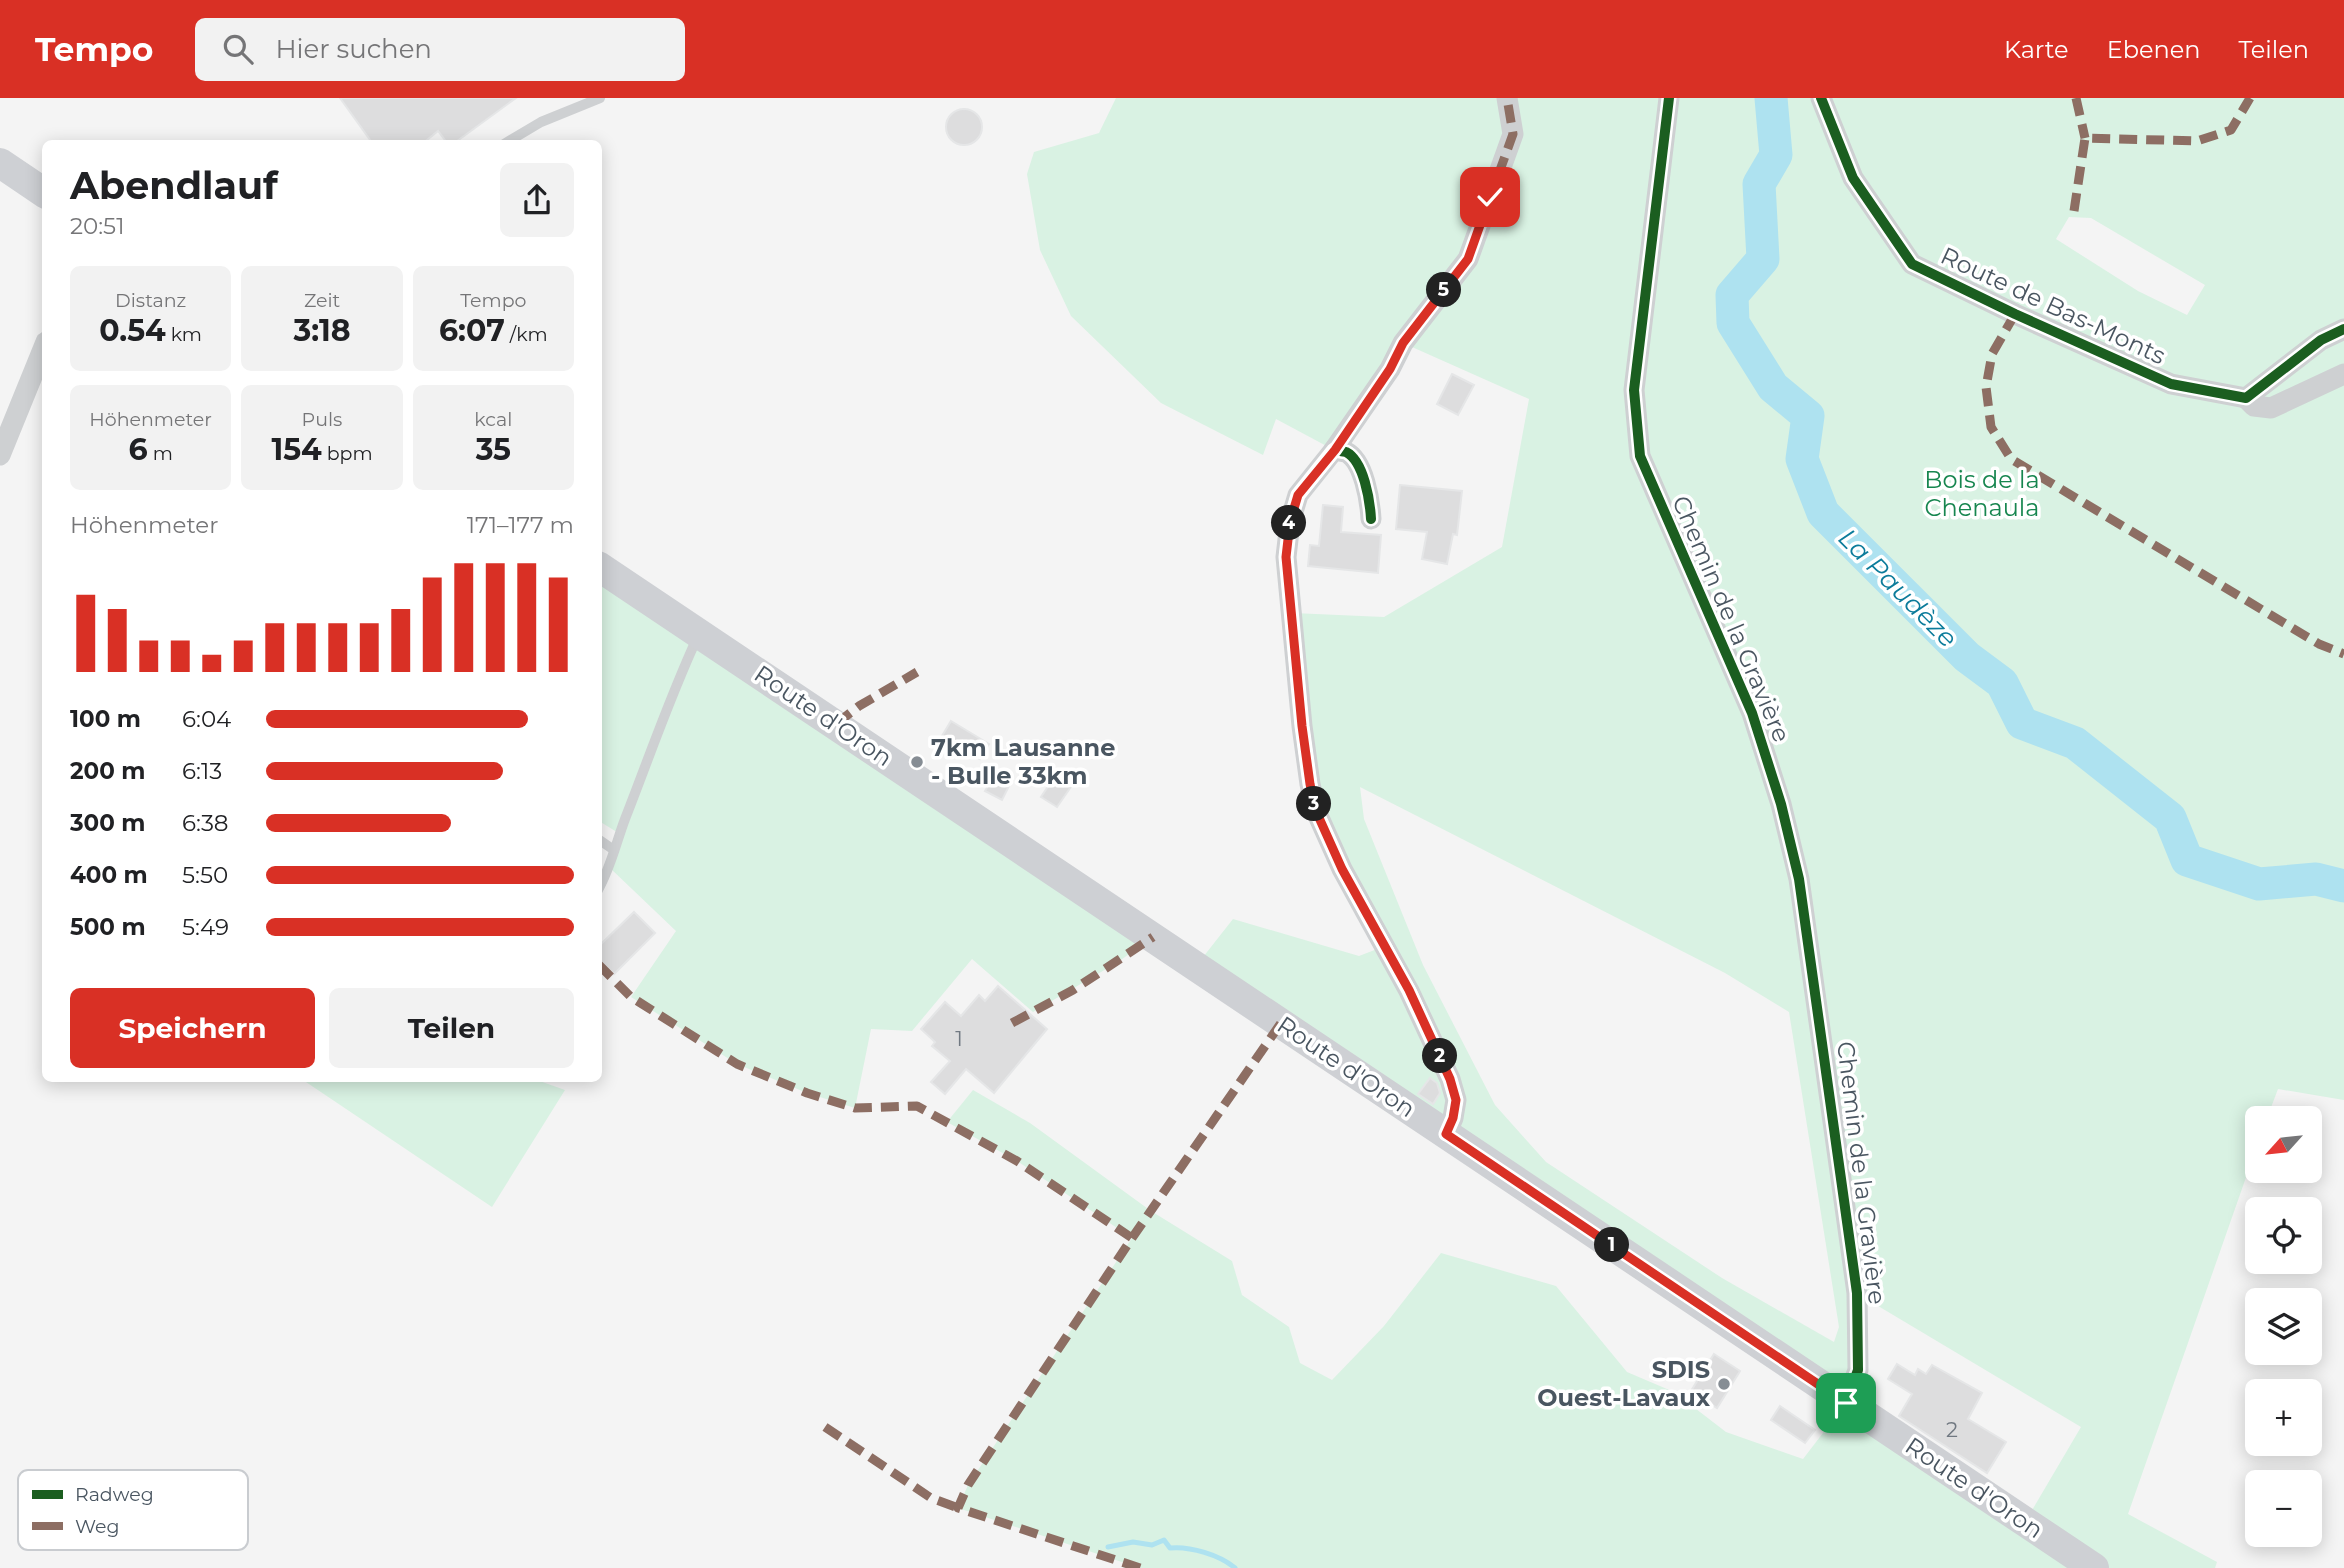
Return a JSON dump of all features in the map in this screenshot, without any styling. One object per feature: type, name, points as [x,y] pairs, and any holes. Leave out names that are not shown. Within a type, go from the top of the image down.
[{"type":"main road","points":[[0,163],[42,191]]},
{"type":"main road","name":"Route d'Oron","points":[[602,569],[2094,1568]]},
{"type":"street","points":[[1446,1134],[1453,1118],[1456,1100],[1450,1079],[1409,990],[1342,869],[1316,811],[1302,726],[1286,557],[1290,522],[1298,495],[1335,450],[1390,369],[1403,343],[1468,259],[1513,134],[1507,98]]},
{"type":"street","name":"Chemin de la Gravière","points":[[1669,98],[1634,390],[1640,456],[1752,713],[1781,804],[1799,879],[1857,1293],[1858,1370],[1846,1403]]},
{"type":"street","name":"Route de Bas-Monts","points":[[1821,98],[1853,178],[1912,264],[2171,384],[2246,398],[2254,406],[2271,408],[2344,374]]},
{"type":"street","points":[[2246,398],[2321,340],[2344,328]]},
{"type":"street","points":[[0,455],[42,352]]},
{"type":"street","points":[[1335,450],[1347,453],[1358,466],[1370,500],[1371,519]]},
{"type":"lane","points":[[512,140],[541,122],[600,98]]},
{"type":"lane","points":[[602,883],[610,868],[614,850],[682,670],[699,634]]},
{"type":"lane","points":[[602,842],[614,850]]},
{"type":"green space","name":"Bois de la Chenaula","points":[[1116,98],[2344,98],[2344,1100],[2278,1089],[2272,1106],[2245,1106],[2245,1180],[2128,1514],[2217,1562],[2215,1568],[1140,1568],[958,1508],[968,1485],[1132,1238],[1017,1161],[947,1122],[973,1090],[1030,1123],[1151,1211],[1232,1261],[1242,1295],[1289,1327],[1300,1363],[1332,1380],[1384,1326],[1441,1253],[1556,1286],[1627,1372],[1674,1392],[1726,1432],[1803,1459],[1846,1403],[1196,966],[1233,919],[1359,956],[1385,946],[1316,811],[1293,613],[1384,617],[1502,547],[1529,399],[1403,343],[1334,450],[1276,419],[1263,455],[1161,403],[1071,316],[1040,250],[1027,174],[1034,152],[1099,133]],"holes":[[[2069,217],[2091,218],[2205,285],[2187,315],[2138,291],[2056,239]],[[1360,787],[1725,973],[1789,1012],[1839,1327],[1834,1342],[1722,1278],[1546,1162],[1495,1105],[1423,965],[1364,819]],[[1858,1294],[2081,1427],[2025,1522],[1847,1403]]]},
{"type":"green space","points":[[602,569],[1153,937],[1118,962],[1033,1012],[972,959],[912,1031],[871,1029],[855,1108],[807,1093],[737,1064],[631,997],[676,931],[610,868],[620,834],[602,823]]},
{"type":"green space","points":[[306,1082],[542,1082],[565,1090],[492,1207]]},
{"type":"building","points":[[340,98],[516,98],[458,140],[445,140],[438,131],[427,140],[370,140]]},
{"type":"building","points":[[964,109],[977,114],[982,127],[977,140],[964,145],[951,140],[946,127],[951,114]]},
{"type":"building","points":[[1452,374],[1474,385],[1458,415],[1437,404]]},
{"type":"building","points":[[1400,485],[1462,491],[1457,535],[1453,534],[1447,564],[1422,559],[1427,532],[1396,529]]},
{"type":"building","points":[[1323,505],[1343,507],[1341,532],[1381,535],[1378,573],[1308,566],[1310,545],[1319,546]]},
{"type":"building","points":[[951,721],[989,744],[980,759],[942,736]]},
{"type":"building","points":[[1059,770],[1075,781],[1057,807],[1041,797]]},
{"type":"building","points":[[993,777],[1009,786],[1002,800],[985,791]]},
{"type":"building","points":[[634,912],[655,933],[614,974],[602,963],[602,943]]},
{"type":"building","points":[[998,986],[1047,1029],[994,1093],[966,1069],[945,1094],[931,1082],[950,1061],[932,1046],[935,1042],[921,1029],[945,1002],[961,1016],[979,995],[985,1001]]},
{"type":"building","points":[[1430,1078],[1437,1083],[1440,1093],[1433,1104],[1418,1094]]},
{"type":"building","points":[[1714,1354],[1740,1371],[1717,1408],[1691,1391]]},
{"type":"building","points":[[1897,1364],[1915,1375],[1918,1369],[1926,1374],[1932,1365],[1982,1393],[1968,1419],[2006,1442],[1987,1473],[1899,1416],[1912,1394],[1888,1379]]},
{"type":"building","points":[[1780,1406],[1815,1430],[1805,1443],[1771,1420]]},
{"type":"waterway","name":"La Paudèze","points":[[1771,98],[1776,155],[1759,184],[1763,259],[1732,295],[1733,323],[1773,387],[1808,416],[1802,459],[1823,513],[1967,657],[2002,683],[2022,723],[2075,743],[2170,818],[2187,860],[2259,884],[2316,879],[2344,886]]},
{"type":"waterway","points":[[1108,1547],[1133,1542],[1152,1545],[1164,1540],[1170,1548],[1204,1552],[1235,1568]]},
{"type":"marked path","points":[[1334,450],[1390,369],[1403,343],[1468,259],[1513,134],[1507,98]]},
{"type":"marked path","points":[[2076,98],[2085,138]]},
{"type":"marked path","points":[[2074,211],[2085,138],[2197,141],[2231,130],[2250,98]]},
{"type":"marked path","points":[[2015,314],[1992,354],[1986,387],[1991,427],[2011,459],[2319,644],[2344,654]]},
{"type":"marked path","points":[[836,724],[859,706],[917,672]]},
{"type":"marked path","points":[[1012,1023],[1073,990],[1153,937]]},
{"type":"marked path","points":[[602,968],[631,997],[737,1064],[807,1093],[855,1108],[917,1106],[1017,1161],[1132,1238]]},
{"type":"marked path","points":[[1140,1568],[958,1508],[968,1485],[1132,1238],[1281,1023]]},
{"type":"marked path","points":[[825,1427],[931,1498],[958,1508]]},
{"type":"cycle path","points":[[1669,98],[1634,390],[1640,456],[1752,713],[1781,804],[1799,879],[1857,1293],[1858,1370],[1846,1403]]},
{"type":"cycle path","points":[[1821,98],[1853,178],[1912,264],[2171,384],[2246,398],[2321,340],[2344,329]]},
{"type":"cycle path","points":[[1371,519],[1362,472],[1346,452],[1334,450],[1298,495],[1290,522],[1286,557],[1302,726],[1316,811],[1342,869],[1409,991],[1450,1079],[1456,1100],[1453,1118],[1446,1134]]},
{"type":"place","name":"7km Lausanne - Bulle 33km","points":[[917,762]]},
{"type":"place","name":"SDIS Ouest-Lavaux","points":[[1724,1384]]},
{"type":"route","points":[[1490,197],[1468,259],[1403,343],[1390,369],[1335,450],[1298,495],[1290,522],[1286,557],[1302,726],[1316,811],[1342,869],[1409,990],[1450,1079],[1456,1100],[1453,1118],[1446,1134],[1846,1403]]}]
